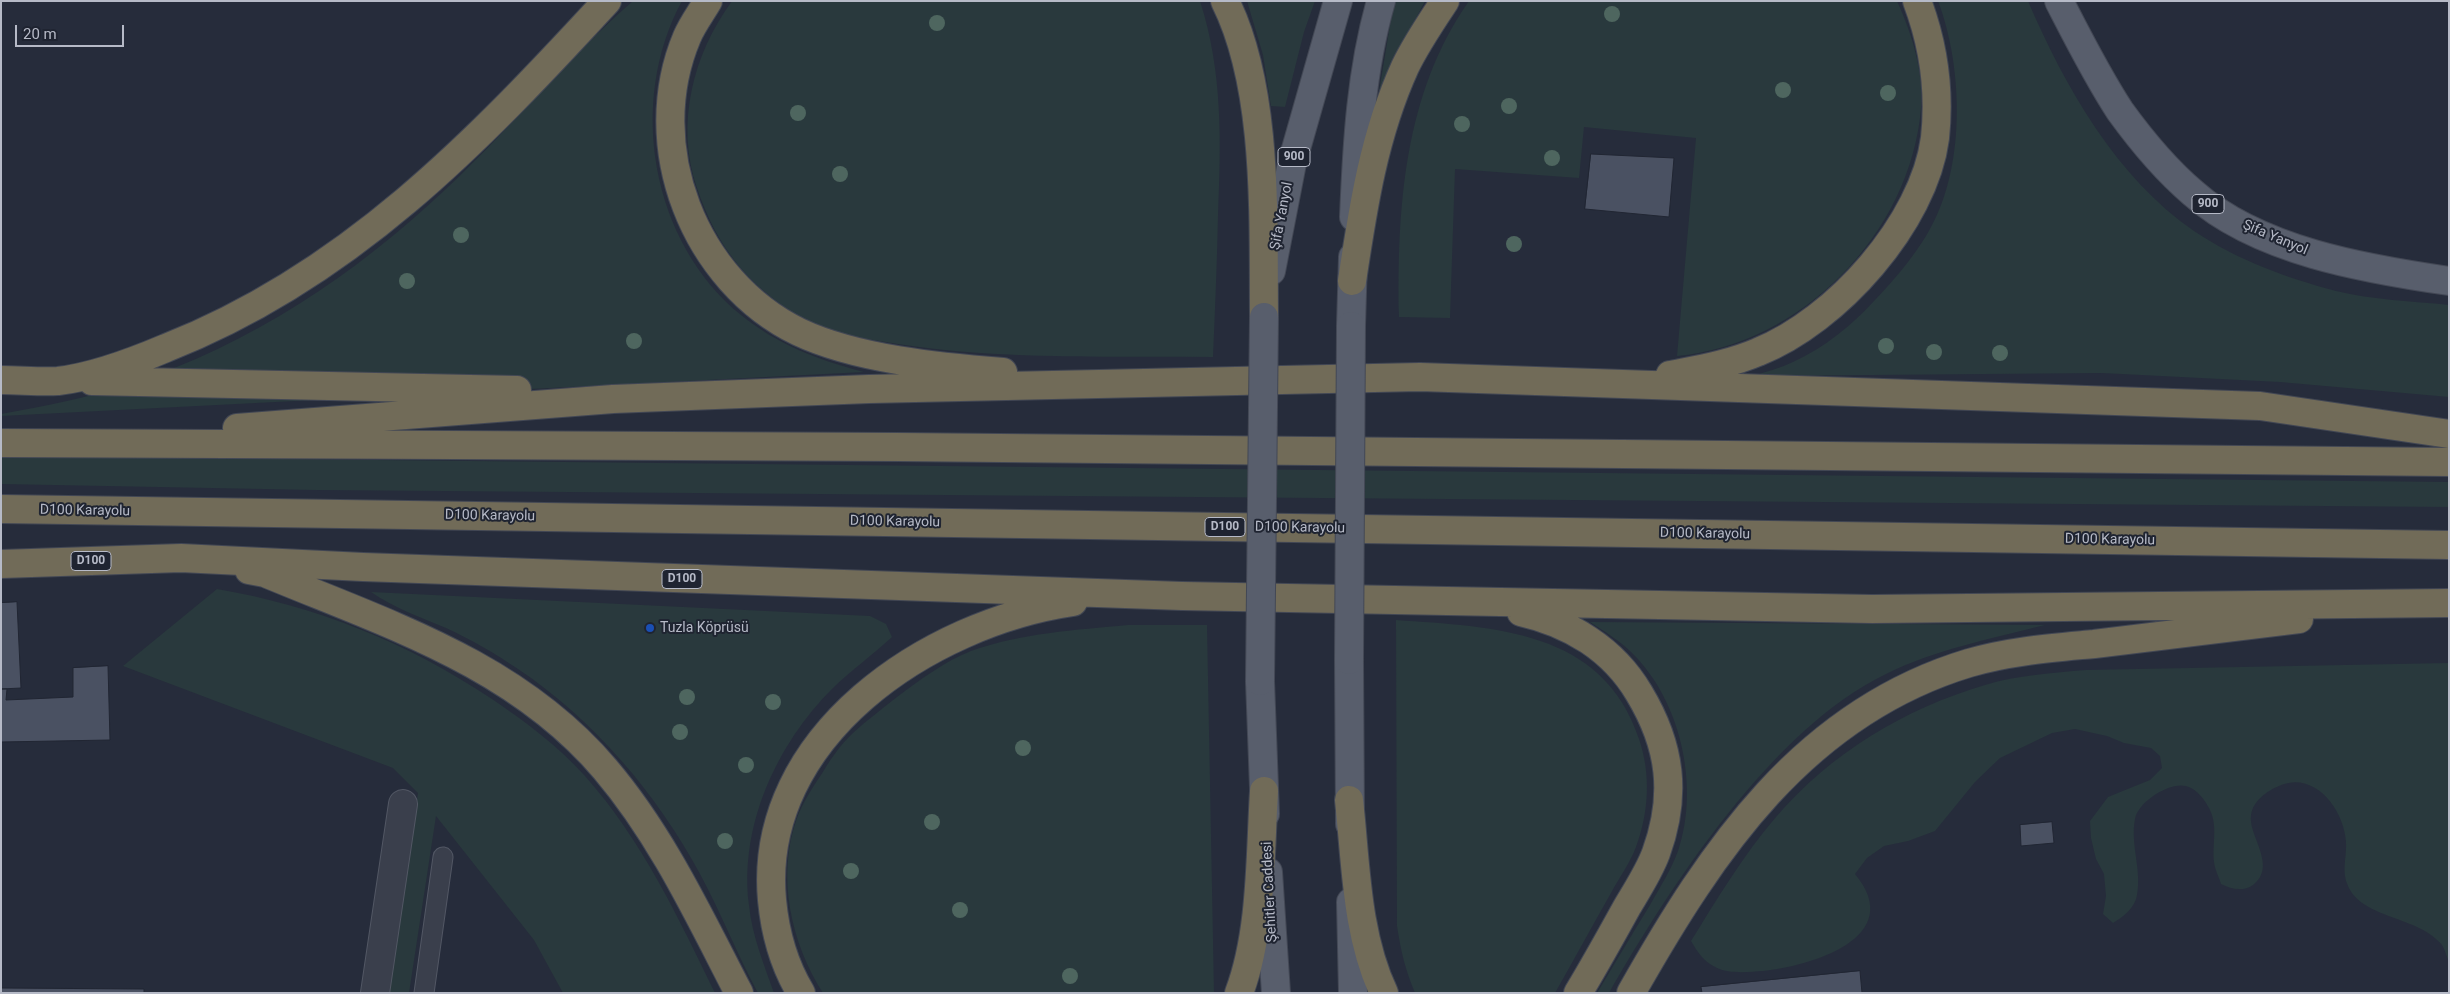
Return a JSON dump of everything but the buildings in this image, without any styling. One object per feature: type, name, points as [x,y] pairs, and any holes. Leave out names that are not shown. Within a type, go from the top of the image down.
[{"type":"highway","points":[[58,381],[120,365],[184,341],[252,309],[317,270],[387,219],[449,164],[607,1]]},
{"type":"highway","points":[[708,1],[687,38],[679,64],[672,120],[673,150],[678,180],[696,232],[728,278],[749,297],[774,317],[799,332],[824,342],[891,359],[984,370],[1144,383]]},
{"type":"highway","points":[[1225,1],[1241,42],[1257,129],[1263,221],[1264,317]]},
{"type":"highway","points":[[1352,281],[1367,186],[1389,105],[1406,65],[1444,1]]},
{"type":"highway","points":[[1557,382],[1659,377],[1726,364],[1760,352],[1795,332],[1829,309],[1863,276],[1890,243],[1910,210],[1927,172],[1935,140],[1937,102],[1935,63],[1929,31],[1918,1]]},
{"type":"highway","points":[[65,443],[490,408],[738,394],[1420,377],[2260,406],[2449,434]]},
{"type":"highway","points":[[1,380],[738,394]]},
{"type":"highway","points":[[1,443],[967,448],[2449,462]]},
{"type":"highway","name":"D100 Karayolu","points":[[1,509],[2449,545]]},
{"type":"highway","points":[[181,558],[265,573],[401,628],[489,673],[523,695],[580,742],[627,797],[688,893],[739,993]]},
{"type":"highway","name":"D100","points":[[1,564],[181,558],[364,568],[1182,596],[1432,601]]},
{"type":"highway","points":[[800,993],[782,952],[774,920],[770,881],[772,852],[791,787],[809,756],[832,726],[857,701],[919,658],[991,624],[1069,603],[1110,597],[1182,596]]},
{"type":"highway","points":[[1432,601],[1872,608],[2442,602]]},
{"type":"highway","points":[[1432,601],[1510,610],[1543,617],[1573,630],[1598,646],[1618,664],[1635,686],[1650,712],[1662,742],[1669,770],[1669,798],[1664,826],[1655,855],[1578,993]]},
{"type":"highway","points":[[1630,993],[1660,941],[1717,855],[1766,792],[1821,742],[1864,710],[1918,681],[1970,663],[2034,649],[2442,602]]},
{"type":"highway","points":[[1240,993],[1257,902],[1264,790]]},
{"type":"highway","points":[[1349,800],[1362,915],[1373,965],[1384,993]]},
{"type":"main road","name":"Şifa Yanyol","points":[[1260,681],[1264,317],[1279,224],[1292,163],[1338,1]]},
{"type":"main road","points":[[1353,993],[1349,800],[1352,281],[1358,131],[1372,34],[1380,1]]},
{"type":"main road","name":"Şifa Yanyol","points":[[2059,1],[2120,111],[2166,166],[2194,194],[2221,213],[2289,246],[2363,268],[2449,281]]},
{"type":"main road","name":"Şehitler Caddesi","points":[[1260,681],[1264,790],[1276,993]]},
{"type":"street","points":[[375,993],[403,804]]},
{"type":"lane","points":[[424,993],[443,857]]},
{"type":"shaded area","points":[[633,1],[682,1],[665,40],[655,82],[653,125],[657,168],[668,210],[686,249],[710,285],[755,326],[784,343],[815,357],[864,372],[1,416],[1,414],[50,405],[98,393],[174,368],[259,328],[299,304],[376,250],[412,220],[471,165],[585,46]]},
{"type":"shaded area","points":[[732,1],[1200,1],[1213,54],[1217,81],[1220,134],[1213,357],[1016,355],[937,349],[873,340],[835,332],[811,323],[781,305],[749,277],[724,245],[705,209],[691,164],[688,115],[692,90],[707,44],[718,22]]},
{"type":"shaded area","points":[[1247,1],[1315,1],[1304,32],[1285,107],[1271,106],[1263,55]]},
{"type":"shaded area","points":[[1394,1],[1425,1],[1397,55],[1376,110]]},
{"type":"shaded area","points":[[1469,1],[1897,1],[1916,53],[1921,81],[1921,108],[1913,154],[1896,198],[1872,238],[1842,275],[1806,306],[1766,330],[1723,347],[1677,356],[1696,138],[1584,127],[1579,178],[1455,169],[1450,318],[1399,317],[1400,235],[1403,193],[1409,153],[1418,113],[1430,74],[1447,37]]},
{"type":"shaded area","points":[[1938,1],[2028,1],[2076,97],[2117,157],[2140,184],[2166,209],[2210,241],[2263,267],[2336,291],[2378,298],[2449,305],[2449,397],[2280,382],[2102,373],[1754,376],[1784,366],[1804,356],[1826,343],[1856,319],[1888,286],[1921,245],[1939,210],[1948,182],[1954,152],[1957,120],[1953,58],[1947,28]]},
{"type":"shaded area","points":[[1,456],[2449,482],[2449,507],[316,490],[1,484]]},
{"type":"shaded area","points":[[217,589],[290,605],[360,629],[394,644],[460,679],[492,699],[541,735],[585,776],[624,826],[658,880],[715,993],[563,993],[534,940],[436,816],[409,993],[388,993],[418,793],[393,768],[123,666]]},
{"type":"shaded area","points":[[371,592],[870,616],[886,624],[892,637],[832,689],[794,735],[766,788],[756,816],[747,875],[749,905],[762,961],[774,993],[758,993],[708,889],[683,844],[644,787],[598,735],[546,689],[501,658],[446,628],[398,608]]},
{"type":"shaded area","points":[[1396,620],[1470,626],[1506,632],[1540,641],[1572,655],[1599,675],[1622,703],[1639,739],[1647,779],[1647,793],[1644,820],[1636,847],[1628,865],[1555,993],[1415,993],[1404,960],[1397,926]]},
{"type":"shaded area","points":[[1590,622],[2045,625],[1964,645],[1905,665],[1844,699],[1803,732],[1765,771],[1728,814],[1694,859],[1662,905],[1609,993],[1597,993],[1672,865],[1678,851],[1684,826],[1687,800],[1682,746],[1674,720],[1663,695],[1649,673],[1632,653],[1617,640]]},
{"type":"shaded area","points":[[1128,625],[1207,625],[1214,993],[823,993],[802,953],[795,931],[790,908],[788,863],[791,840],[804,802],[832,758],[848,738],[906,691],[942,665],[961,655],[990,645],[1029,636]]},
{"type":"shaded area","points":[[2449,663],[2449,963],[2442,945],[2432,935],[2406,922],[2378,912],[2355,897],[2346,880],[2346,842],[2340,817],[2325,796],[2315,788],[2304,783],[2292,782],[2279,786],[2265,794],[2252,810],[2251,823],[2263,860],[2263,869],[2260,877],[2253,885],[2241,889],[2221,884],[2214,862],[2214,823],[2208,806],[2200,795],[2190,787],[2179,786],[2163,790],[2148,800],[2137,813],[2135,819],[2134,838],[2138,876],[2136,900],[2128,912],[2113,923],[2103,914],[2106,896],[2104,874],[2096,859],[2091,838],[2090,821],[2108,797],[2150,780],[2162,768],[2160,756],[2151,748],[2124,743],[2107,736],[2075,729],[2052,733],[2000,758],[1975,782],[1935,831],[1908,841],[1884,846],[1867,858],[1855,874],[1868,896],[1870,915],[1862,931],[1846,945],[1827,955],[1805,963],[1763,971],[1740,972],[1722,970],[1712,966],[1702,957],[1691,941],[1753,846],[1797,794],[1845,753],[1871,736],[1898,720],[1955,695],[2010,679],[2086,670]]},
{"type":"place","name":"Tuzla Köprüsü","points":[[650,628]]}]
